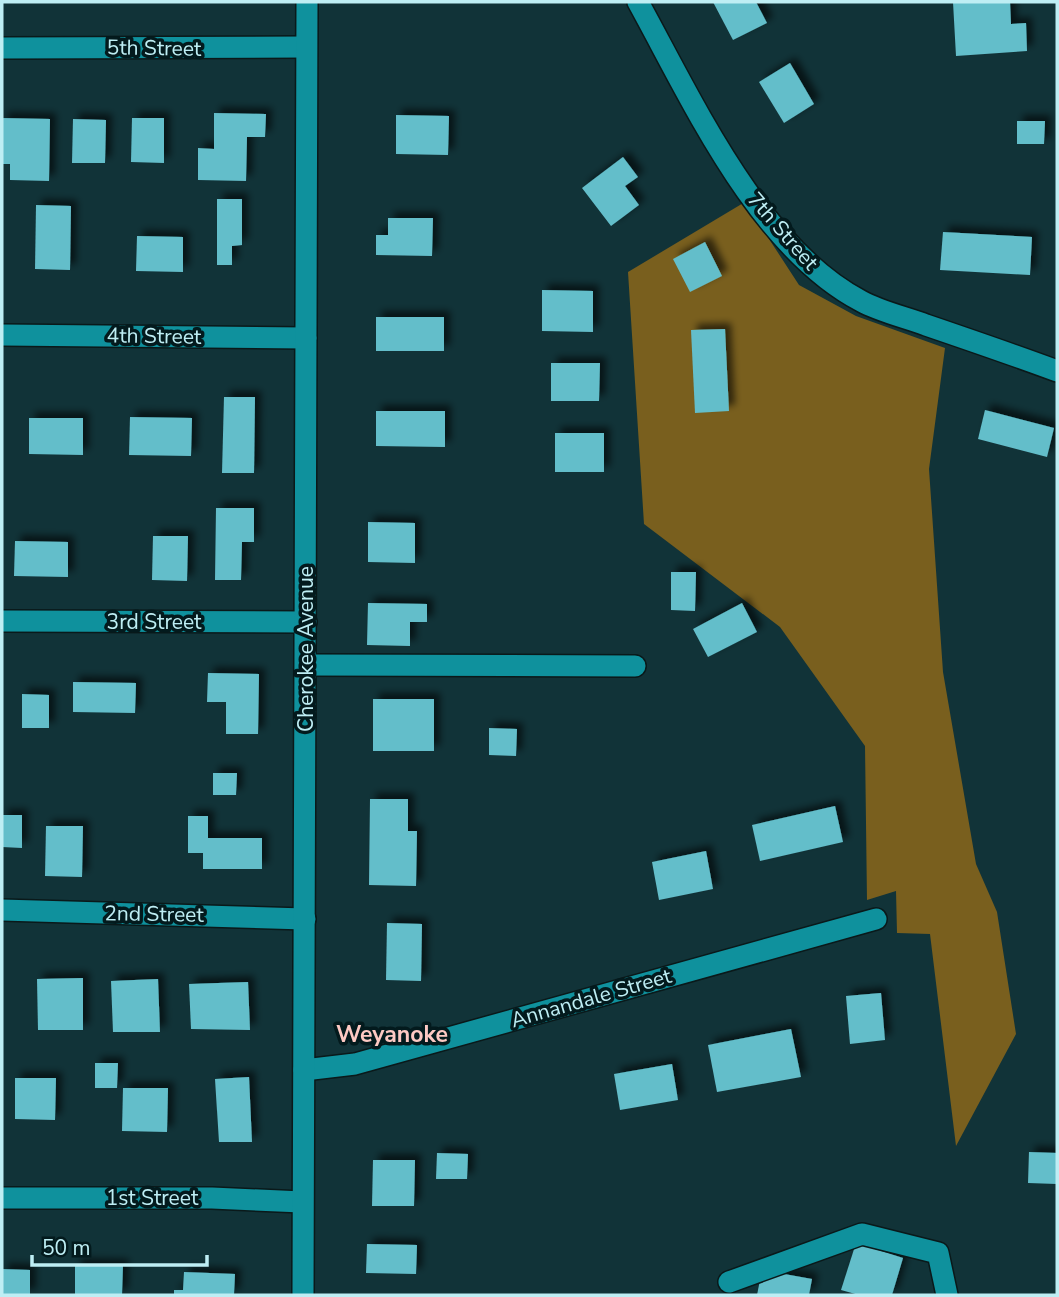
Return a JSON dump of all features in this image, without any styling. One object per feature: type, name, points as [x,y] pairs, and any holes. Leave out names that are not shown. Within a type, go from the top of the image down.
[{"type":"street","name":"Cherokee Avenue","points":[[303,1295],[307,2]]},
{"type":"street","name":"7th Street","points":[[638,2],[719,148],[759,207],[799,254],[828,280],[862,302],[1057,371]]},
{"type":"street","name":"5th Street","points":[[2,48],[306,47]]},
{"type":"street","name":"4th Street","points":[[2,335],[306,338]]},
{"type":"street","name":"3rd Street","points":[[2,621],[306,622]]},
{"type":"street","points":[[306,665],[635,666]]},
{"type":"street","name":"2nd Street","points":[[2,910],[305,919]]},
{"type":"street","name":"Annandale Street","points":[[304,1070],[355,1064],[876,919]]},
{"type":"street","name":"1st Street","points":[[2,1198],[212,1198],[302,1202]]},
{"type":"street","points":[[729,1282],[862,1234],[938,1253],[947,1295]]},
{"type":"shaded area","points":[[745,202],[799,285],[856,316],[945,348],[929,469],[943,672],[976,864],[997,912],[1016,1034],[956,1146],[930,934],[897,933],[896,891],[867,900],[865,746],[780,627],[644,524],[628,272]]},
{"type":"building","points":[[713,2],[756,2],[767,23],[733,40]]},
{"type":"building","points":[[953,2],[1010,2],[1011,24],[1026,23],[1027,51],[956,56]]},
{"type":"building","points":[[790,63],[814,104],[784,123],[759,82]]},
{"type":"building","points":[[214,113],[266,114],[265,137],[247,137],[246,181],[198,180],[198,148],[214,149]]},
{"type":"building","points":[[396,115],[449,116],[448,155],[396,154]]},
{"type":"building","points":[[2,118],[50,119],[49,181],[10,180],[10,164],[2,164]]},
{"type":"building","points":[[132,118],[164,118],[164,163],[131,162]]},
{"type":"building","points":[[73,119],[106,120],[105,163],[72,163]]},
{"type":"building","points":[[1017,121],[1045,121],[1044,144],[1017,144]]},
{"type":"building","points":[[623,157],[638,177],[625,186],[639,205],[611,226],[582,188]]},
{"type":"building","points":[[217,199],[242,199],[242,245],[232,246],[232,265],[217,265]]},
{"type":"building","points":[[36,205],[71,206],[70,270],[35,269]]},
{"type":"building","points":[[388,218],[433,218],[432,256],[376,255],[376,235],[388,235]]},
{"type":"building","points":[[943,232],[1032,237],[1030,275],[940,270]]},
{"type":"building","points":[[137,236],[183,237],[183,272],[136,271]]},
{"type":"building","points":[[705,242],[722,276],[690,292],[673,259]]},
{"type":"building","points":[[542,290],[593,291],[593,332],[542,331]]},
{"type":"building","points":[[376,317],[444,317],[444,351],[376,351]]},
{"type":"building","points":[[725,329],[729,411],[695,413],[691,330]]},
{"type":"building","points":[[551,363],[600,363],[599,401],[551,401]]},
{"type":"building","points":[[224,397],[255,397],[254,473],[222,473]]},
{"type":"building","points":[[985,410],[1054,428],[1047,457],[978,439]]},
{"type":"building","points":[[376,411],[445,411],[445,447],[376,446]]},
{"type":"building","points":[[130,417],[192,418],[191,456],[129,455]]},
{"type":"building","points":[[29,418],[83,418],[83,455],[29,454]]},
{"type":"building","points":[[555,433],[604,433],[604,472],[555,472]]},
{"type":"building","points":[[216,508],[254,508],[254,542],[242,542],[241,580],[215,580]]},
{"type":"building","points":[[368,522],[415,523],[415,563],[368,562]]},
{"type":"building","points":[[153,536],[188,536],[187,581],[152,580]]},
{"type":"building","points":[[15,541],[68,542],[68,577],[14,576]]},
{"type":"building","points":[[671,572],[696,572],[695,611],[671,610]]},
{"type":"building","points":[[368,603],[427,604],[427,622],[410,622],[410,646],[367,645]]},
{"type":"building","points":[[742,603],[757,632],[708,657],[693,629]]},
{"type":"building","points":[[208,673],[259,674],[258,734],[226,734],[226,702],[207,702]]},
{"type":"building","points":[[73,682],[136,683],[135,713],[73,712]]},
{"type":"building","points":[[22,694],[49,695],[49,728],[22,728]]},
{"type":"building","points":[[373,699],[434,699],[434,751],[373,751]]},
{"type":"building","points":[[489,728],[517,729],[516,756],[489,755]]},
{"type":"building","points":[[213,773],[237,773],[236,795],[213,795]]},
{"type":"building","points":[[370,799],[408,799],[408,831],[417,831],[416,886],[369,885]]},
{"type":"building","points":[[835,806],[843,842],[760,861],[752,825]]},
{"type":"building","points":[[2,815],[22,815],[22,848],[2,847]]},
{"type":"building","points":[[188,816],[208,816],[208,838],[262,838],[262,869],[203,869],[203,853],[188,853]]},
{"type":"building","points":[[46,826],[83,826],[82,877],[45,876]]},
{"type":"building","points":[[706,851],[713,889],[659,900],[652,862]]},
{"type":"building","points":[[387,923],[422,924],[421,981],[386,980]]},
{"type":"building","points":[[83,978],[83,1030],[38,1030],[37,979]]},
{"type":"building","points":[[158,979],[160,1032],[113,1032],[111,981]]},
{"type":"building","points":[[248,982],[250,1030],[191,1029],[189,984]]},
{"type":"building","points":[[881,993],[885,1040],[850,1044],[846,996]]},
{"type":"building","points":[[791,1029],[801,1077],[717,1092],[708,1045]]},
{"type":"building","points":[[95,1063],[118,1063],[117,1088],[95,1088]]},
{"type":"building","points":[[672,1064],[678,1100],[620,1110],[614,1074]]},
{"type":"building","points":[[249,1077],[252,1142],[219,1142],[215,1079]]},
{"type":"building","points":[[15,1078],[56,1078],[55,1120],[15,1119]]},
{"type":"building","points":[[123,1088],[168,1088],[167,1132],[122,1131]]},
{"type":"building","points":[[1029,1152],[1057,1153],[1057,1184],[1028,1183]]},
{"type":"building","points":[[437,1153],[468,1154],[467,1179],[436,1179]]},
{"type":"building","points":[[373,1160],[415,1160],[414,1206],[372,1206]]},
{"type":"building","points":[[856,1243],[903,1258],[892,1295],[859,1295],[841,1290]]},
{"type":"building","points":[[367,1244],[417,1245],[416,1274],[366,1273]]},
{"type":"building","points":[[75,1264],[123,1265],[122,1295],[75,1295]]},
{"type":"building","points":[[2,1269],[30,1270],[30,1295],[2,1295]]},
{"type":"building","points":[[762,1270],[812,1279],[809,1295],[757,1295]]},
{"type":"building","points":[[184,1272],[235,1274],[234,1295],[174,1295],[174,1290],[183,1290]]},
{"type":"district","name":"Weyanoke","points":[[392,1034]]}]
